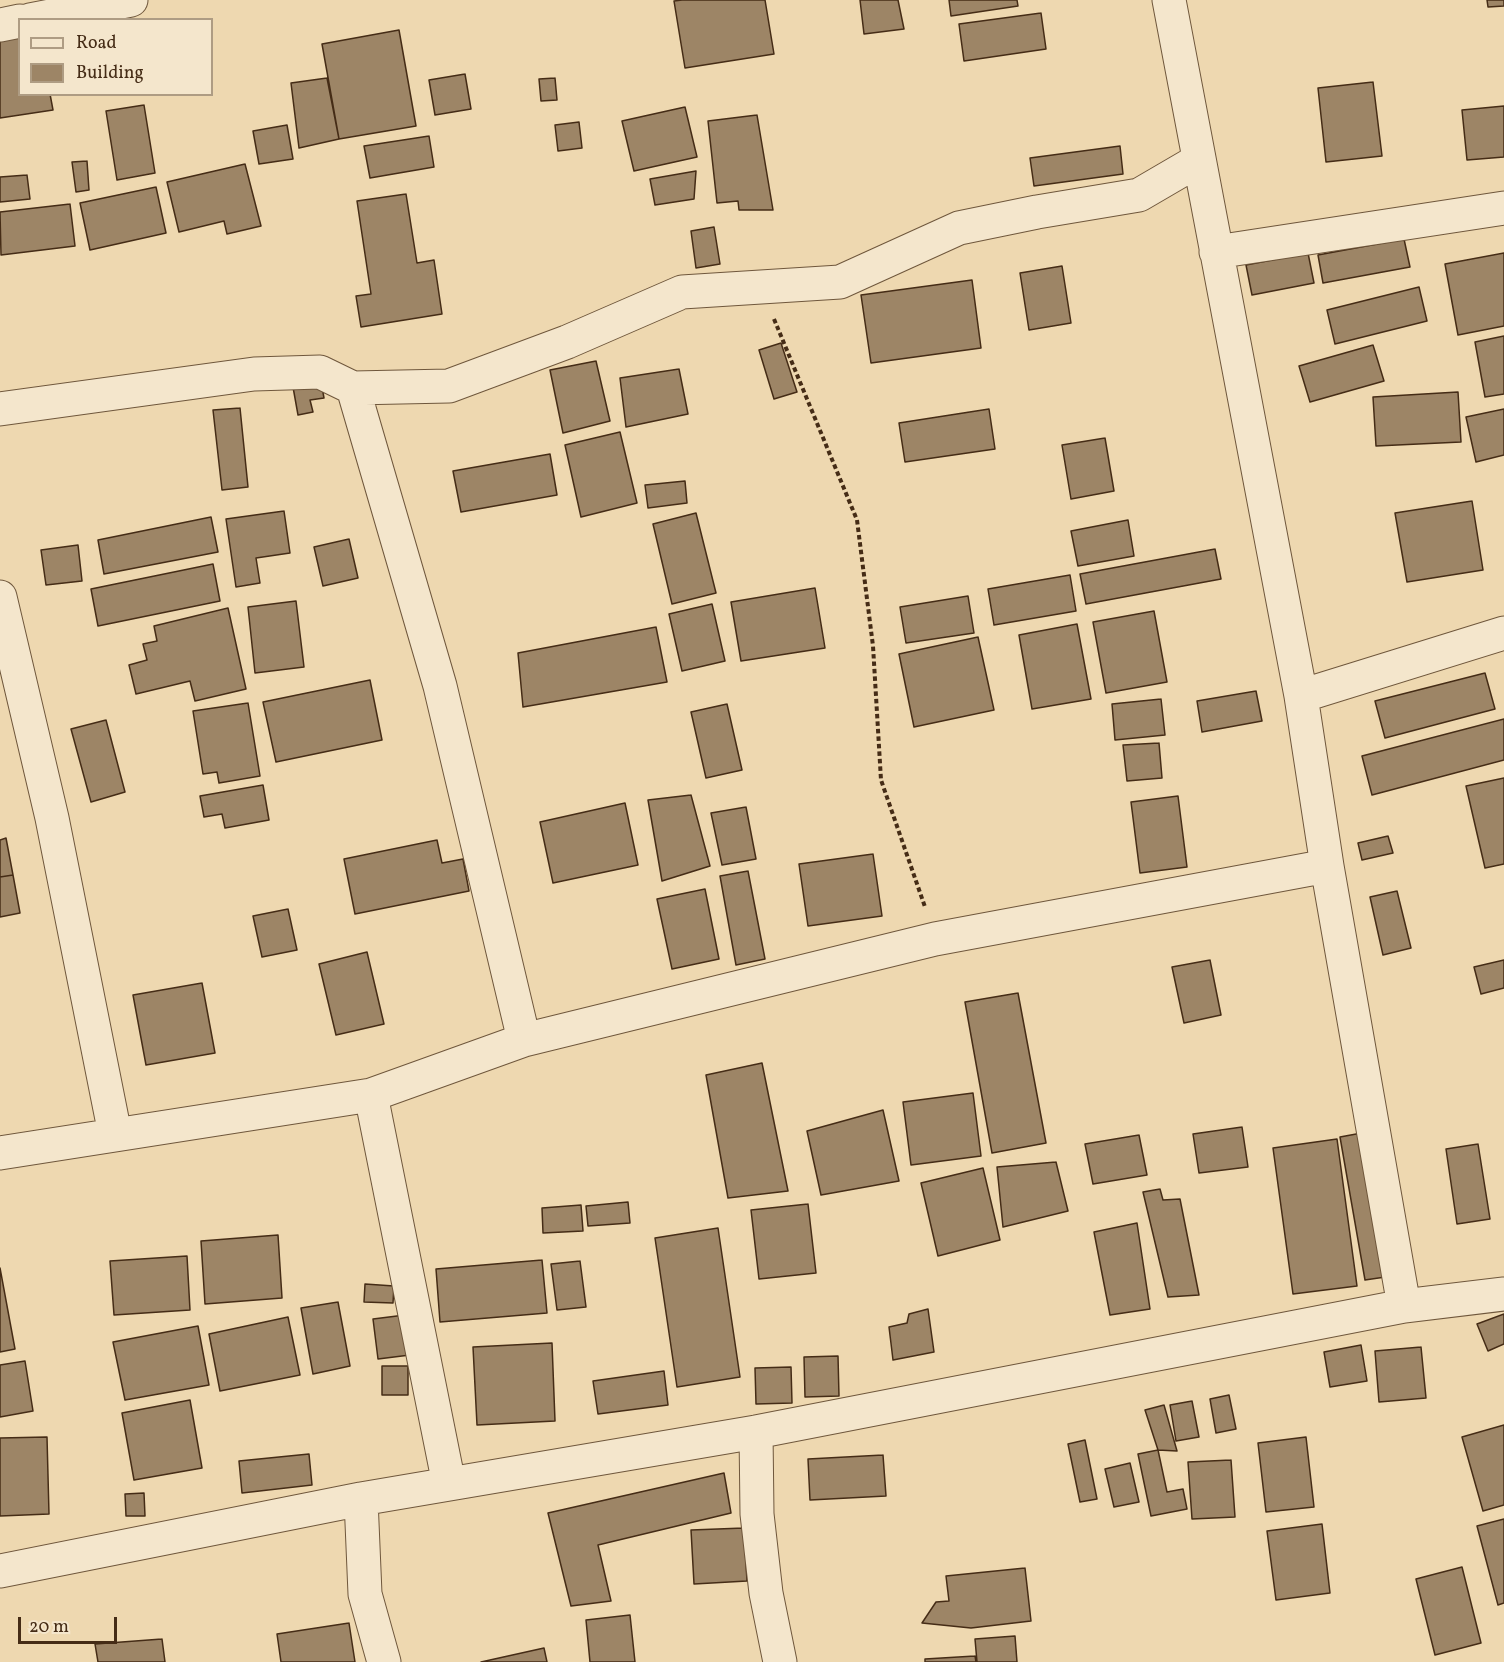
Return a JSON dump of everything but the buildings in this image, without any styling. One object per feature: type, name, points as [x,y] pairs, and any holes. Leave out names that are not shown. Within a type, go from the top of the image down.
[{"type":"street","points":[[40,18],[131,0]]},
{"type":"street","points":[[1169,0],[1301,696],[1404,1306]]},
{"type":"street","points":[[0,25],[18,21]]},
{"type":"street","points":[[0,409],[255,374],[320,372],[353,388],[449,386],[567,342],[682,292],[840,282],[959,228],[1139,195],[1199,160]]},
{"type":"street","points":[[1216,252],[1504,208]]},
{"type":"street","points":[[353,388],[440,686],[524,1040]]},
{"type":"street","points":[[0,597],[52,818],[115,1134]]},
{"type":"street","points":[[1301,696],[1504,633]]},
{"type":"street","points":[[0,1153],[371,1095],[524,1040],[935,939],[1328,866]]},
{"type":"street","points":[[371,1095],[449,1484]]},
{"type":"street","points":[[0,1571],[361,1498],[756,1432],[1404,1306],[1504,1294]]},
{"type":"street","points":[[756,1432],[757,1514],[766,1593],[780,1662]]},
{"type":"street","points":[[361,1498],[365,1594],[384,1662]]},
{"type":"path","points":[[761,288],[857,520],[873,646],[881,780],[935,939]]}]
